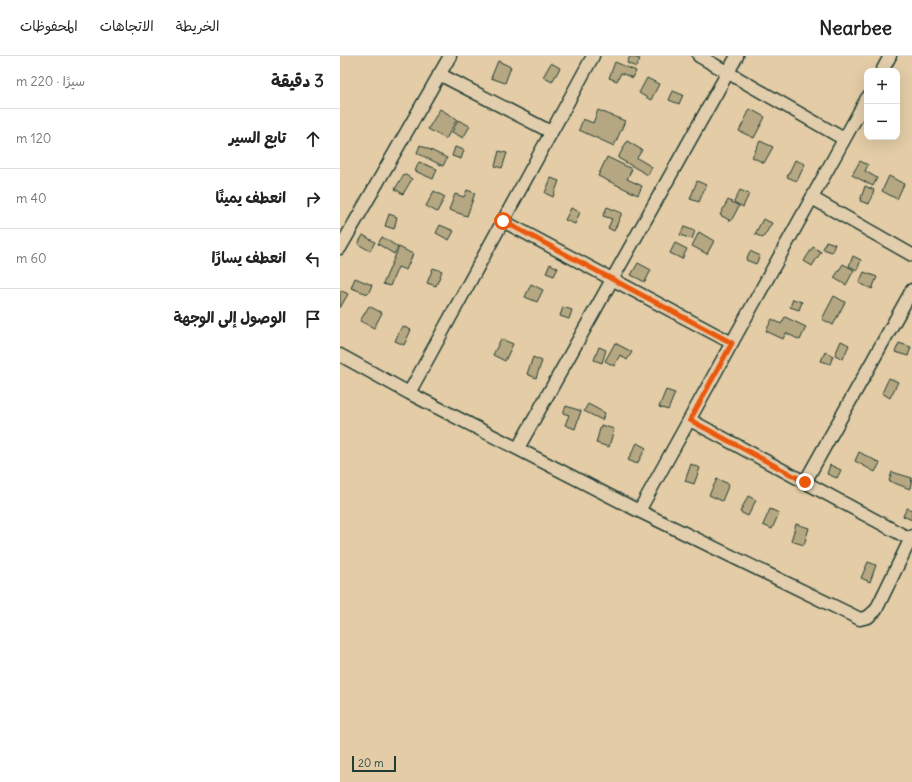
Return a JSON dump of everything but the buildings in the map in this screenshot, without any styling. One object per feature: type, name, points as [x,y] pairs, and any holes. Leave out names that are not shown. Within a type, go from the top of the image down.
[{"type":"street","points":[[340,248],[450,56]]},
{"type":"street","points":[[409,393],[593,56]]},
{"type":"street","points":[[699,56],[844,139]]},
{"type":"street","points":[[518,448],[737,56]]},
{"type":"street","points":[[884,68],[890,56]]},
{"type":"street","points":[[439,74],[551,132]]},
{"type":"street","points":[[639,511],[864,103]]},
{"type":"street","points":[[812,198],[912,255]]},
{"type":"street","points":[[503,221],[732,343]]},
{"type":"street","points":[[805,482],[912,290]]},
{"type":"street","points":[[340,355],[409,393],[639,511],[860,619],[868,617],[876,610],[911,538],[690,420]]},
{"type":"route","points":[[503,221],[732,343],[690,420],[805,482]]}]
